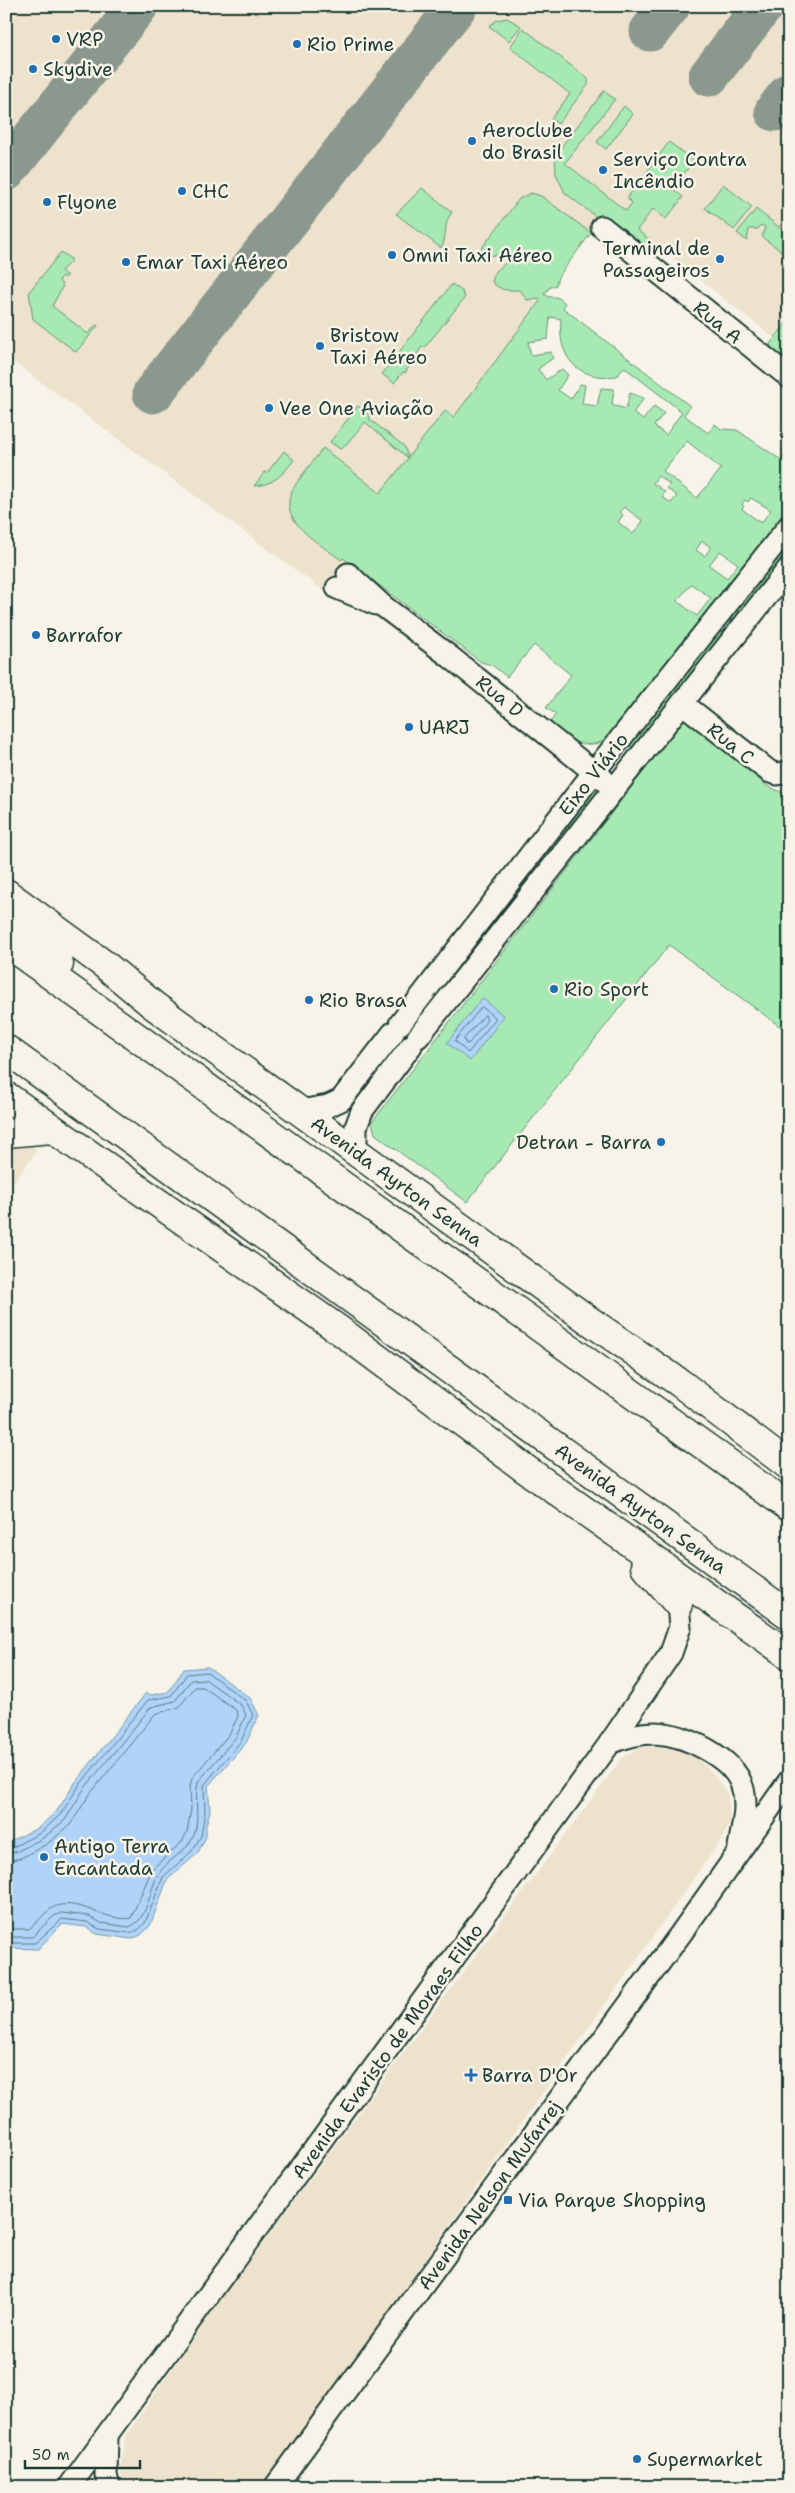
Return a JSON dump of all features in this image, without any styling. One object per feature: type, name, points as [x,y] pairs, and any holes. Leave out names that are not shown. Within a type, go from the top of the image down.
[{"type":"highway","name":"Avenida Ayrton Senna","points":[[6,893],[105,965],[153,1005],[587,1319],[680,1384],[789,1466]]},
{"type":"highway","points":[[6,916],[58,963],[77,993]]},
{"type":"highway","name":"Avenida Ayrton Senna","points":[[6,943],[789,1507]]},
{"type":"highway","name":"Avenida Ayrton Senna","points":[[6,1049],[789,1615]]},
{"type":"highway","points":[[6,1064],[60,1088]]},
{"type":"highway","name":"Avenida Ayrton Senna","points":[[6,1096],[342,1332],[524,1468],[789,1655]]},
{"type":"highway","points":[[6,1133],[52,1129]]},
{"type":"highway","points":[[388,1218],[502,1274],[587,1319]]},
{"type":"highway","points":[[357,1303],[434,1388],[493,1437],[524,1468]]},
{"type":"highway","points":[[618,1535],[678,1604]]},
{"type":"street","name":"Rua A","points":[[602,227],[789,378]]},
{"type":"street","name":"Eixo Viário","points":[[356,1152],[358,1097],[397,1028],[594,772],[789,526]]},
{"type":"street","name":"Eixo Viário","points":[[300,1111],[328,1106],[341,1100],[358,1097],[414,1042],[789,568]]},
{"type":"street","name":"Rua D","points":[[343,581],[383,606],[614,788]]},
{"type":"street","name":"Rua C","points":[[682,703],[758,765],[770,772],[786,773]]},
{"type":"street","points":[[615,746],[635,762]]},
{"type":"street","name":"Avenida Evaristo de Moraes Filho","points":[[69,2487],[610,1743],[671,1653],[680,1627],[678,1604]]},
{"type":"street","points":[[610,1743],[626,1737],[662,1734],[703,1748],[733,1768],[743,1788],[745,1801],[738,1852]]},
{"type":"street","name":"Avenida Nelson Mufarrej","points":[[275,2487],[789,1781]]},
{"type":"street","points":[[106,2438],[106,2475],[109,2487]]},
{"type":"shaded area","points":[[6,6],[789,6],[789,316],[773,337],[637,230],[654,209],[683,197],[627,198],[632,203],[626,211],[597,225],[591,233],[585,229],[564,270],[454,417],[343,558],[354,566],[331,596],[11,360],[6,365]]},
{"type":"shaded area","points":[[6,1127],[37,1150],[6,1193]]},
{"type":"shaded area","name":"Barra D'Or","points":[[641,1747],[669,1748],[693,1756],[712,1772],[728,1795],[730,1822],[723,1837],[330,2395],[262,2487],[123,2487],[120,2467],[127,2434],[210,2314],[622,1758]]},
{"type":"green space","points":[[507,18],[521,26],[509,41],[489,26],[497,20]]},
{"type":"green space","points":[[523,28],[588,79],[588,85],[558,124],[551,119],[570,94],[510,47]]},
{"type":"green space","points":[[604,91],[615,99],[565,163],[626,211],[632,203],[627,198],[669,142],[694,161],[672,188],[683,197],[666,219],[653,209],[637,230],[651,241],[642,252],[565,193],[556,174],[555,155]]},
{"type":"green space","points":[[624,106],[633,114],[606,149],[597,142]]},
{"type":"green space","points":[[723,184],[752,207],[734,230],[705,208]]},
{"type":"green space","points":[[422,188],[452,212],[447,222],[441,248],[396,214]]},
{"type":"green space","points":[[531,193],[541,196],[591,233],[558,277],[556,285],[549,288],[544,294],[562,300],[565,304],[563,308],[690,406],[684,415],[708,433],[715,424],[721,429],[737,430],[781,460],[789,451],[789,513],[617,732],[607,739],[589,745],[574,741],[549,724],[556,714],[546,708],[571,675],[534,645],[507,677],[492,665],[481,662],[343,558],[341,560],[312,539],[295,521],[290,511],[289,501],[293,489],[323,448],[380,493],[408,458],[365,422],[343,448],[340,449],[330,442],[358,406],[371,416],[369,419],[404,446],[408,457],[445,411],[454,417],[540,301],[539,298],[527,300],[520,290],[505,290],[492,282],[495,272],[512,258],[490,255],[481,249],[519,199]],"holes":[[[550,317],[561,319],[562,345],[566,355],[573,364],[591,375],[603,377],[617,376],[624,367],[682,412],[666,435],[654,426],[664,413],[654,406],[643,420],[633,413],[644,398],[630,393],[626,409],[612,405],[614,389],[601,388],[597,406],[582,404],[585,385],[580,384],[571,399],[558,390],[568,375],[562,369],[546,380],[538,369],[553,358],[551,352],[531,355],[528,342],[548,339]],[[687,441],[721,469],[697,498],[663,471]],[[658,476],[670,484],[666,488],[677,496],[671,503],[662,497],[665,492],[653,483]],[[751,498],[771,510],[761,523],[742,509],[744,506],[742,504],[745,500],[748,502]],[[624,507],[643,521],[633,534],[618,522],[623,515],[619,512]],[[702,541],[711,547],[705,556],[696,550]],[[720,551],[738,564],[727,578],[709,565]],[[691,584],[711,598],[697,616],[677,601]]]},
{"type":"green space","points":[[756,209],[789,235],[789,241],[781,251],[762,237],[765,227],[761,225],[758,229],[749,229],[747,241],[737,233]]},
{"type":"green space","points":[[61,252],[72,260],[61,271],[67,276],[65,278],[62,276],[59,281],[63,286],[52,306],[88,334],[96,325],[98,326],[76,352],[33,319],[29,292]]},
{"type":"green space","points":[[452,284],[463,292],[462,294],[465,296],[463,300],[425,347],[421,348],[405,373],[403,372],[394,383],[382,374]]},
{"type":"green space","points":[[789,319],[789,363],[772,349],[770,344]]},
{"type":"green space","points":[[284,451],[294,460],[286,470],[273,481],[254,486],[265,472],[267,473]]},
{"type":"green space","points":[[789,539],[789,553],[637,746],[630,747],[629,744]]},
{"type":"green space","name":"Rio Sport","points":[[684,719],[767,786],[786,794],[789,791],[789,1033],[669,945],[467,1202],[375,1134],[372,1122]]},
{"type":"green space","points":[[593,789],[599,793],[534,876],[530,874],[529,872]]},
{"type":"green space","points":[[518,885],[524,889],[442,990],[440,988]]},
{"type":"water","points":[[482,998],[504,1016],[470,1061],[447,1043]]},
{"type":"water","points":[[208,1667],[250,1698],[259,1715],[246,1743],[208,1786],[210,1811],[206,1825],[206,1837],[197,1854],[167,1880],[150,1926],[141,1935],[131,1939],[97,1934],[86,1927],[62,1924],[38,1949],[6,1948],[6,1843],[38,1828],[57,1811],[75,1783],[146,1693],[152,1695],[168,1692],[184,1669]]},
{"type":"taxiway","points":[[6,171],[138,6]]},
{"type":"taxiway","points":[[153,393],[457,6]]},
{"type":"taxiway","points":[[650,31],[670,6]]},
{"type":"taxiway","points":[[709,76],[763,6]]},
{"type":"taxiway","points":[[775,111],[789,93]]},
{"type":"place","name":"VRP","points":[[56,39]]},
{"type":"place","name":"Rio Prime","points":[[297,44]]},
{"type":"place","name":"Skydive","points":[[33,69]]},
{"type":"place","name":"Aeroclube do Brasil","points":[[472,141]]},
{"type":"place","name":"Serviço Contra Incêndio","points":[[603,170]]},
{"type":"place","name":"CHC","points":[[182,191]]},
{"type":"place","name":"Flyone","points":[[47,202]]},
{"type":"place","name":"Omni Taxi Aéreo","points":[[392,255]]},
{"type":"place","name":"Terminal de Passageiros","points":[[720,259]]},
{"type":"place","name":"Emar Taxi Aéreo","points":[[126,262]]},
{"type":"place","name":"Bristow Taxi Aéreo","points":[[320,346]]},
{"type":"place","name":"Vee One Aviação","points":[[269,408]]},
{"type":"place","name":"Barrafor","points":[[36,635]]},
{"type":"place","name":"UARJ","points":[[409,727]]},
{"type":"place","name":"Rio Sport","points":[[554,989]]},
{"type":"place","name":"Rio Brasa","points":[[309,1000]]},
{"type":"place","name":"Detran - Barra","points":[[661,1142]]},
{"type":"place","name":"Antigo Terra Encantada","points":[[44,1857]]},
{"type":"place","name":"Barra D'Or","points":[[471,2075]]},
{"type":"place","name":"Via Parque Shopping","points":[[508,2200]]},
{"type":"place","name":"Supermarket","points":[[637,2459]]}]
